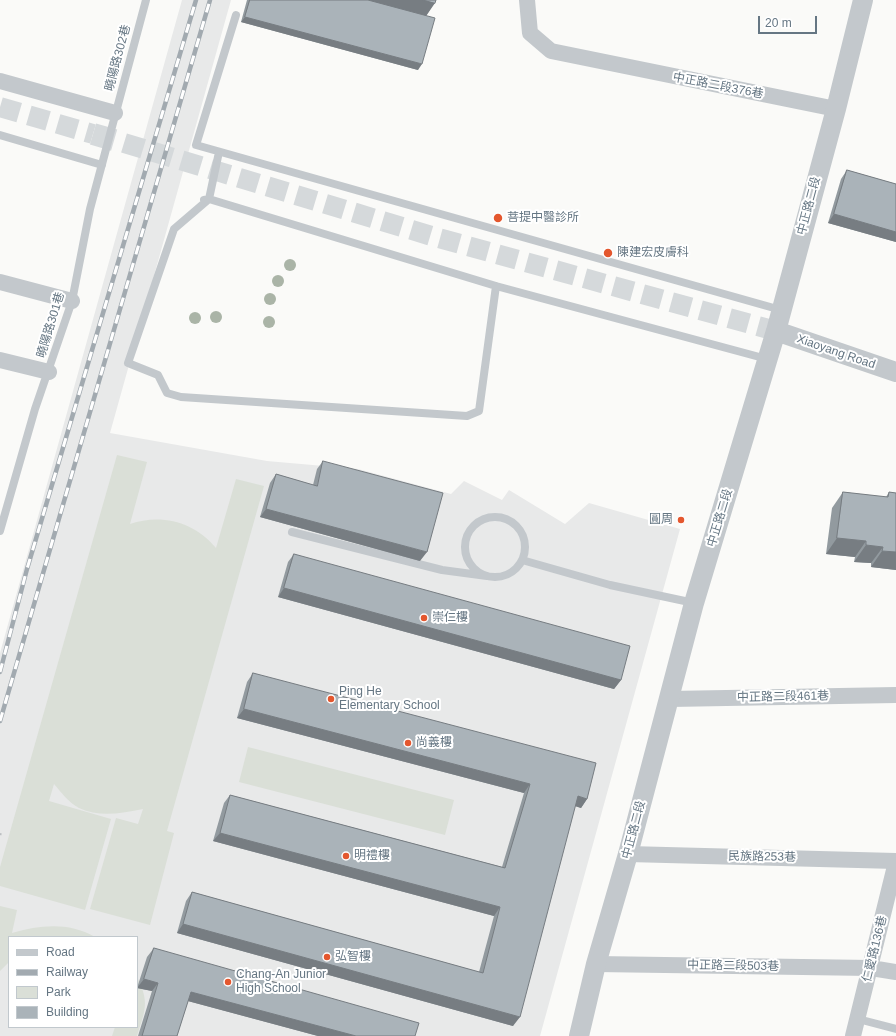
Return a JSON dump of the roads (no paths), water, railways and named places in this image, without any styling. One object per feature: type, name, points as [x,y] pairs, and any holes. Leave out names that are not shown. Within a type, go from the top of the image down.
[{"type":"street","name":"中正路二段376巷","points":[[527,0],[530,33],[552,51],[836,109]]},
{"type":"street","name":"中正路二段","points":[[579,1036],[596,964],[628,854],[694,604],[776,331],[836,109],[863,0]]},
{"type":"street","points":[[0,81],[114,118]]},
{"type":"street","points":[[0,282],[72,301]]},
{"type":"street","name":"Xiaoyang Road","points":[[776,331],[896,372]]},
{"type":"street","points":[[0,360],[49,372]]},
{"type":"street","name":"中正路二段461巷","points":[[670,699],[896,695]]},
{"type":"street","name":"民族路253巷","points":[[628,854],[896,861]]},
{"type":"street","name":"仁愛路136巷","points":[[853,1036],[896,861]]},
{"type":"street","name":"中正路二段503巷","points":[[596,964],[870,968],[896,972]]},
{"type":"lane","name":"曉陽路302巷","points":[[114,118],[146,0]]},
{"type":"lane","points":[[236,15],[196,145],[781,310]]},
{"type":"lane","name":"曉陽路301巷","points":[[0,531],[35,409],[49,372],[72,301],[90,209],[114,118]]},
{"type":"lane","points":[[0,135],[102,166]]},
{"type":"lane","points":[[219,152],[209,199],[174,229],[128,363],[158,375],[167,393],[182,397],[467,416],[479,411],[496,286]]},
{"type":"lane","points":[[199,201],[209,199],[496,286],[767,359]]},
{"type":"lane","points":[[292,532],[442,570],[487,576],[495,576],[507,574],[517,566],[522,560],[525,551],[522,533],[516,525],[509,520],[500,517],[482,519],[474,524],[468,532],[465,540],[464,549],[471,566],[478,572],[487,576]]},
{"type":"lane","points":[[522,560],[610,586],[694,604]]},
{"type":"lane","points":[[858,1019],[896,1029]]},
{"type":"tunnel","points":[[0,107],[93,134]]},
{"type":"tunnel","points":[[93,134],[124,143]]},
{"type":"tunnel","points":[[124,143],[435,237],[776,331]]},
{"type":"railway","points":[[0,672],[27,569],[196,0]]},
{"type":"railway","points":[[0,721],[210,0]]},
{"type":"place","name":"菩提中醫診所","points":[[498,218]]},
{"type":"place","name":"陳建宏皮膚科","points":[[608,253]]},
{"type":"place","name":"圓周","points":[[681,520]]},
{"type":"place","name":"崇仁樓","points":[[424,618]]},
{"type":"place","name":"Ping He Elementary School","points":[[331,699]]},
{"type":"place","name":"尚義樓","points":[[408,743]]},
{"type":"place","name":"明禮樓","points":[[346,856]]},
{"type":"place","name":"弘智樓","points":[[327,957]]},
{"type":"place","name":"Chang-An Junior High School","points":[[228,982]]}]
